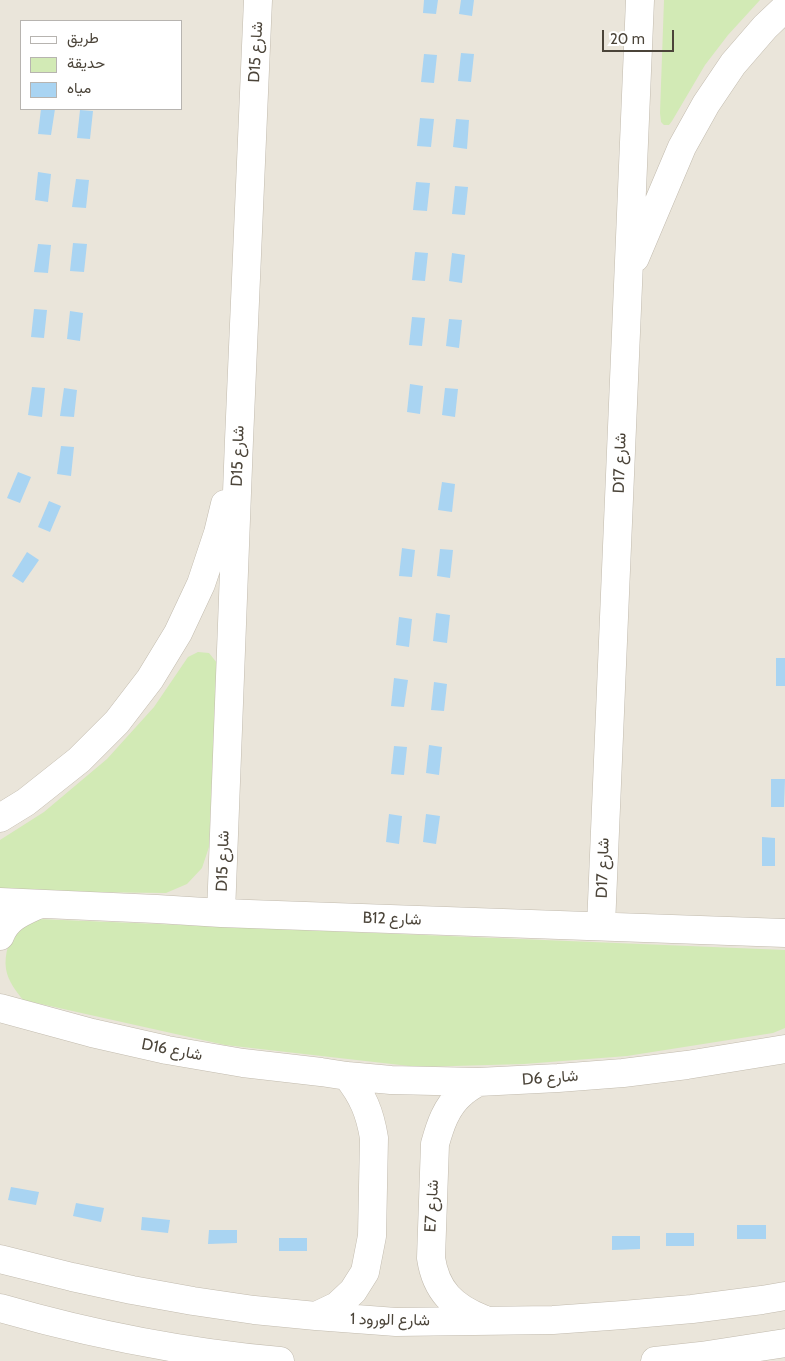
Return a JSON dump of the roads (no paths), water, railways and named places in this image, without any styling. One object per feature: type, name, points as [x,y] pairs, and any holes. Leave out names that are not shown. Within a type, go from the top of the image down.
[{"type":"street","name":"D15 شارع","points":[[221,913],[238,454],[258,0]]},
{"type":"street","name":"D17 شارع","points":[[601,926],[640,0]]},
{"type":"street","points":[[628,273],[682,147],[706,104],[733,64],[765,27],[785,8]]},
{"type":"street","points":[[0,818],[26,802],[79,760],[117,722],[150,679],[178,633],[201,584],[218,533],[238,454]]},
{"type":"street","name":"B12 شارع","points":[[0,902],[221,913],[785,933]]},
{"type":"street","points":[[0,936],[2,930],[16,914],[40,904]]},
{"type":"street","points":[[0,986],[9,1010]]},
{"type":"street","name":"D16 شارع","points":[[9,1010],[92,1033],[167,1050],[243,1063],[347,1076]]},
{"type":"street","name":"D6 شارع","points":[[752,1055],[785,1043]]},
{"type":"street","name":"D6 شارع","points":[[347,1076],[417,1081],[478,1082],[558,1078],[688,1065],[785,1049]]},
{"type":"street","points":[[316,1316],[337,1306],[354,1291],[365,1272],[372,1236],[374,1138],[366,1105],[358,1090],[347,1076]]},
{"type":"street","name":"E7 شارع","points":[[478,1082],[460,1094],[446,1111],[439,1128],[435,1144],[430,1251],[433,1272],[441,1288],[453,1302],[467,1313],[484,1320]]},
{"type":"street","name":"شارع الورود 1","points":[[0,1259],[72,1277],[193,1301],[254,1310],[396,1322],[553,1320],[701,1308],[785,1296]]},
{"type":"street","points":[[0,1308],[110,1335],[190,1350],[280,1361]]},
{"type":"street","points":[[656,1361],[785,1343]]},
{"type":"water","points":[[424,0],[438,0],[436,14],[423,13]]},
{"type":"water","points":[[461,0],[474,0],[472,16],[459,14]]},
{"type":"water","points":[[461,53],[474,54],[471,82],[458,81]]},
{"type":"water","points":[[424,54],[437,55],[434,83],[421,82]]},
{"type":"water","points":[[41,110],[55,110],[51,135],[38,134]]},
{"type":"water","points":[[80,110],[93,111],[90,139],[77,138]]},
{"type":"water","points":[[420,118],[434,119],[431,147],[417,146]]},
{"type":"water","points":[[456,119],[469,120],[467,149],[453,147]]},
{"type":"water","points":[[38,172],[51,174],[48,202],[35,200]]},
{"type":"water","points":[[76,179],[89,180],[86,208],[72,207]]},
{"type":"water","points":[[416,182],[430,183],[427,211],[413,210]]},
{"type":"water","points":[[455,186],[468,187],[465,215],[452,214]]},
{"type":"water","points":[[73,243],[87,244],[84,272],[70,271]]},
{"type":"water","points":[[38,244],[51,245],[48,273],[34,272]]},
{"type":"water","points":[[415,252],[428,253],[425,281],[412,280]]},
{"type":"water","points":[[452,253],[465,255],[462,283],[449,281]]},
{"type":"water","points":[[34,309],[47,310],[44,338],[31,337]]},
{"type":"water","points":[[70,311],[83,313],[80,341],[67,339]]},
{"type":"water","points":[[412,317],[425,318],[422,346],[409,345]]},
{"type":"water","points":[[449,319],[462,320],[459,348],[446,346]]},
{"type":"water","points":[[410,384],[423,386],[420,414],[407,412]]},
{"type":"water","points":[[32,387],[45,388],[42,417],[28,415]]},
{"type":"water","points":[[64,388],[77,390],[74,417],[60,416]]},
{"type":"water","points":[[445,388],[458,389],[455,417],[442,415]]},
{"type":"water","points":[[61,446],[74,447],[71,476],[57,474]]},
{"type":"water","points":[[18,472],[31,477],[20,503],[7,498]]},
{"type":"water","points":[[442,482],[455,484],[452,512],[438,510]]},
{"type":"water","points":[[49,501],[61,506],[50,532],[38,527]]},
{"type":"water","points":[[402,548],[415,550],[412,577],[399,576]]},
{"type":"water","points":[[440,549],[453,550],[450,578],[437,576]]},
{"type":"water","points":[[27,552],[39,560],[23,583],[12,576]]},
{"type":"water","points":[[436,613],[450,615],[447,643],[433,641]]},
{"type":"water","points":[[399,617],[412,619],[409,647],[396,645]]},
{"type":"water","points":[[776,658],[785,658],[785,686],[776,686]]},
{"type":"water","points":[[394,678],[408,680],[404,707],[391,706]]},
{"type":"water","points":[[434,682],[447,684],[444,711],[431,710]]},
{"type":"water","points":[[429,745],[442,747],[439,775],[426,773]]},
{"type":"water","points":[[394,746],[407,747],[404,775],[391,774]]},
{"type":"water","points":[[771,779],[785,779],[784,807],[771,807]]},
{"type":"water","points":[[389,814],[402,816],[399,844],[386,842]]},
{"type":"water","points":[[426,814],[440,816],[436,844],[423,842]]},
{"type":"water","points":[[762,837],[775,838],[775,866],[762,866]]},
{"type":"water","points":[[11,1187],[39,1192],[36,1205],[8,1200]]},
{"type":"water","points":[[76,1203],[104,1208],[101,1222],[73,1216]]},
{"type":"water","points":[[142,1217],[170,1220],[168,1233],[141,1230]]},
{"type":"water","points":[[737,1225],[766,1225],[766,1239],[737,1239]]},
{"type":"water","points":[[209,1230],[237,1230],[237,1243],[208,1244]]},
{"type":"water","points":[[666,1233],[694,1233],[694,1246],[666,1246]]},
{"type":"water","points":[[612,1236],[640,1236],[640,1249],[612,1250]]},
{"type":"water","points":[[279,1238],[307,1238],[307,1251],[279,1251]]}]
